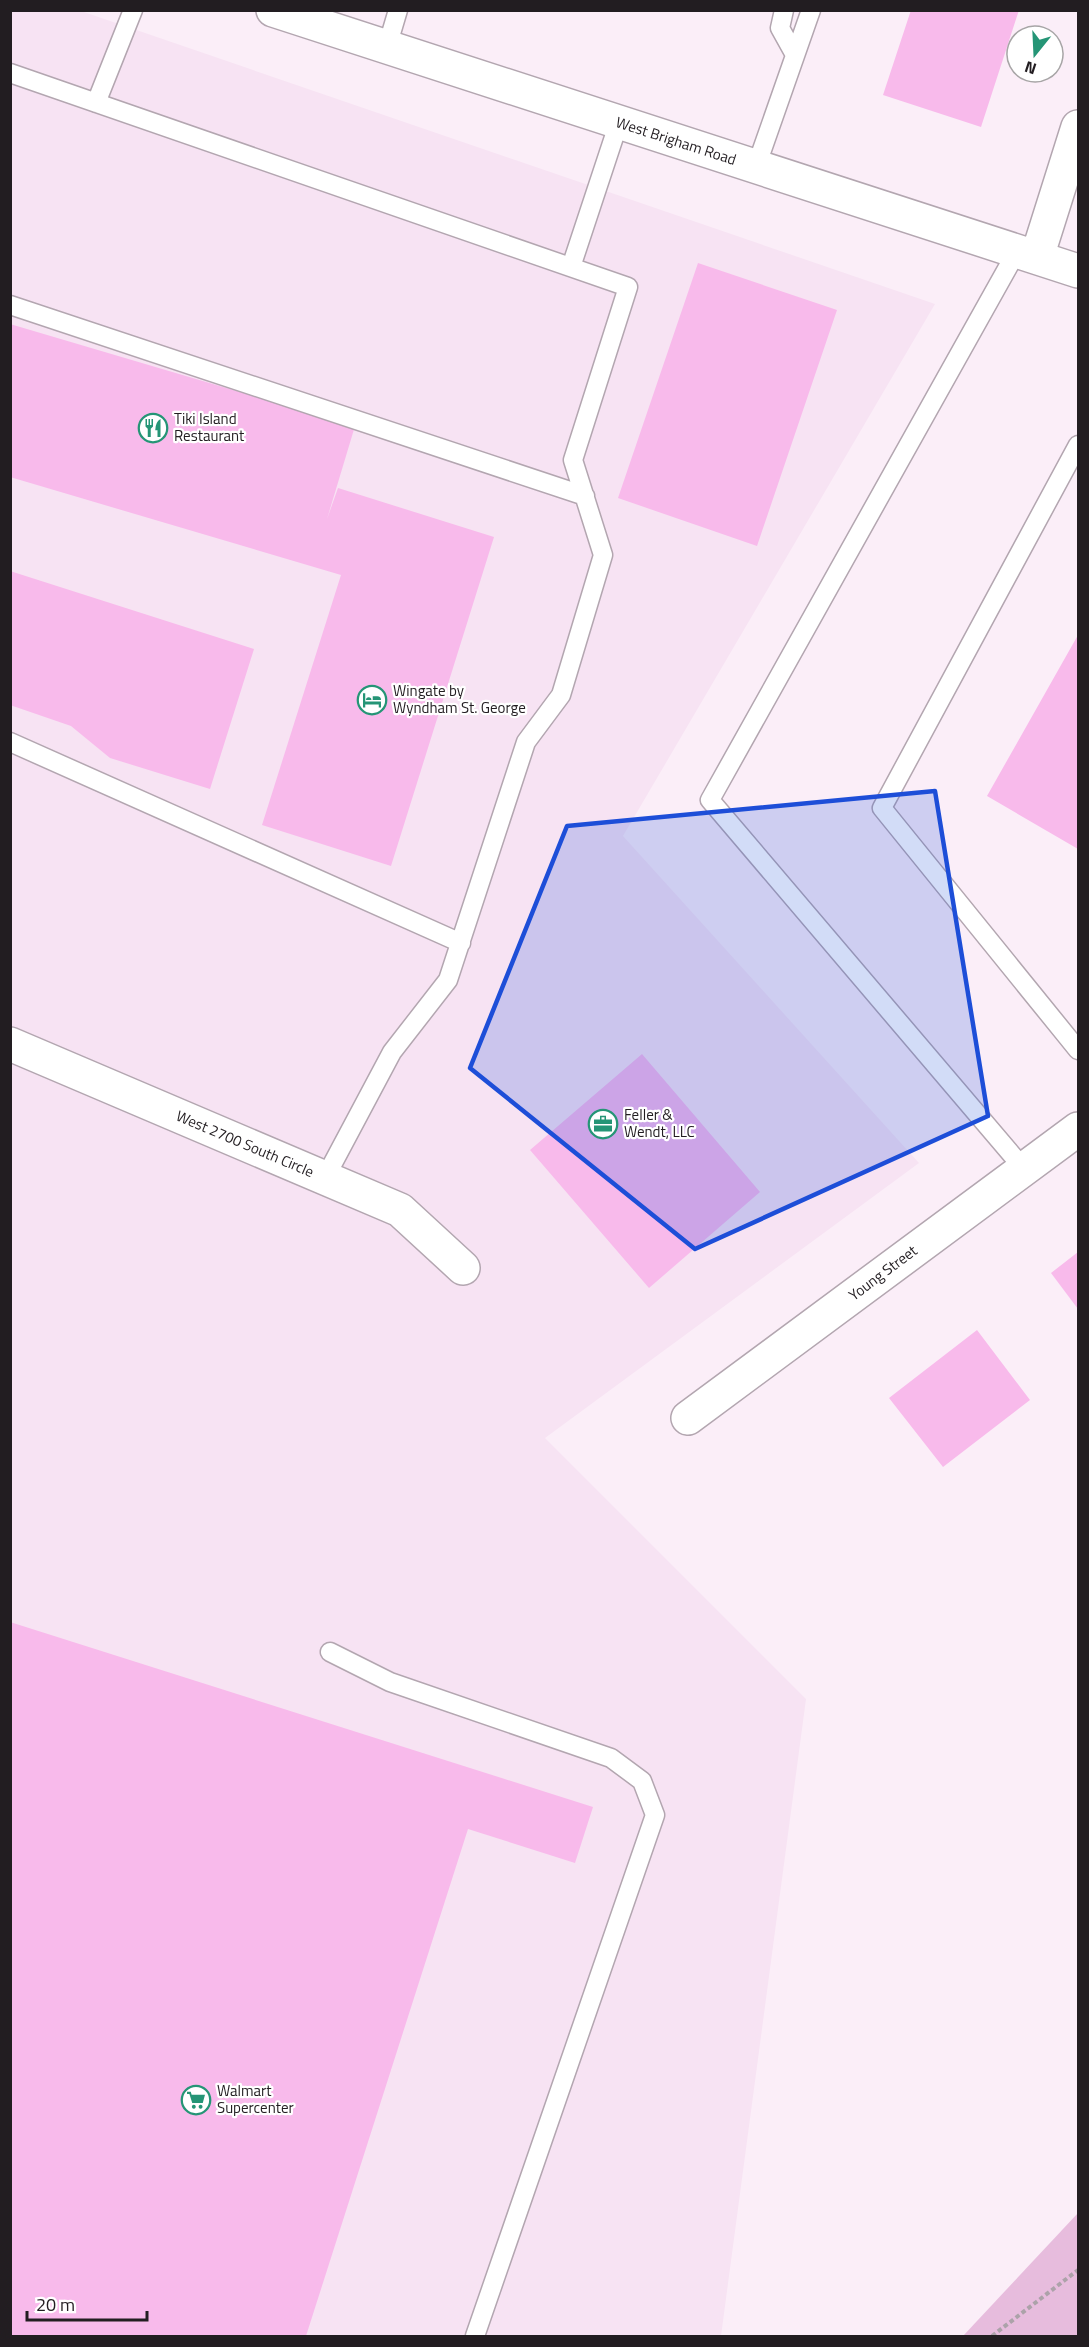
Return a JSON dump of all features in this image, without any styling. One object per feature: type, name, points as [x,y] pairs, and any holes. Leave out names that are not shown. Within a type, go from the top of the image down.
[{"type":"street","name":"West Brigham Road","points":[[273,10],[1078,271]]},
{"type":"street","points":[[1027,254],[1078,127]]},
{"type":"street","name":"West 2700 South Circle","points":[[10,1044],[400,1210],[463,1268]]},
{"type":"street","name":"Young Street","points":[[688,1418],[1078,1129]]},
{"type":"lane","points":[[96,103],[133,10]]},
{"type":"lane","points":[[387,47],[398,10]]},
{"type":"lane","points":[[784,10],[780,28],[795,55]]},
{"type":"lane","points":[[756,167],[811,10]]},
{"type":"lane","points":[[12,70],[96,103],[628,286],[573,460],[603,555],[561,695],[526,742],[448,980],[392,1052],[325,1178]]},
{"type":"lane","points":[[571,267],[619,122]]},
{"type":"lane","points":[[1024,1169],[710,800],[1027,254]]},
{"type":"lane","points":[[10,305],[585,496]]},
{"type":"lane","points":[[1078,445],[882,808],[1078,1050]]},
{"type":"lane","points":[[10,742],[460,942]]},
{"type":"lane","points":[[330,1652],[390,1682],[611,1758],[642,1781],[655,1815],[475,2337]]},
{"type":"path","points":[[992,2337],[1078,2270]]},
{"type":"highlighted area","points":[[935,791],[988,1116],[695,1249],[470,1068],[567,826]]},
{"type":"shaded area","points":[[78,10],[935,304],[623,836],[919,1163],[545,1438],[806,1699],[721,2336],[11,2336],[10,11]]},
{"type":"shaded area","points":[[1078,2213],[1078,2336],[963,2336]]},
{"type":"building","points":[[911,10],[1019,10],[1014,24],[1005,24],[1005,53],[981,127],[883,95]]},
{"type":"building","points":[[698,263],[837,310],[757,546],[618,498]]},
{"type":"building","points":[[10,324],[355,426],[327,519],[338,488],[494,537],[391,866],[262,825],[341,575],[10,477]]},
{"type":"building","points":[[10,571],[254,649],[210,789],[110,758],[71,726],[10,705]]},
{"type":"building","points":[[1078,635],[1078,849],[987,796]]},
{"type":"building","points":[[642,1054],[760,1192],[649,1288],[530,1150]]},
{"type":"building","points":[[1078,1252],[1078,1309],[1051,1273]]},
{"type":"building","points":[[977,1330],[1030,1400],[943,1467],[889,1398]]},
{"type":"building","name":"Walmart Supercenter","points":[[10,1622],[593,1807],[575,1863],[468,1829],[306,2336],[10,2336]]},
{"type":"place","name":"Tiki Island Restaurant","points":[[153,428]]},
{"type":"place","name":"Wingate by Wyndham St. George","points":[[372,700]]},
{"type":"place","name":"Feller & Wendt, LLC","points":[[603,1124]]},
{"type":"place","name":"Walmart Supercenter","points":[[196,2100]]}]
